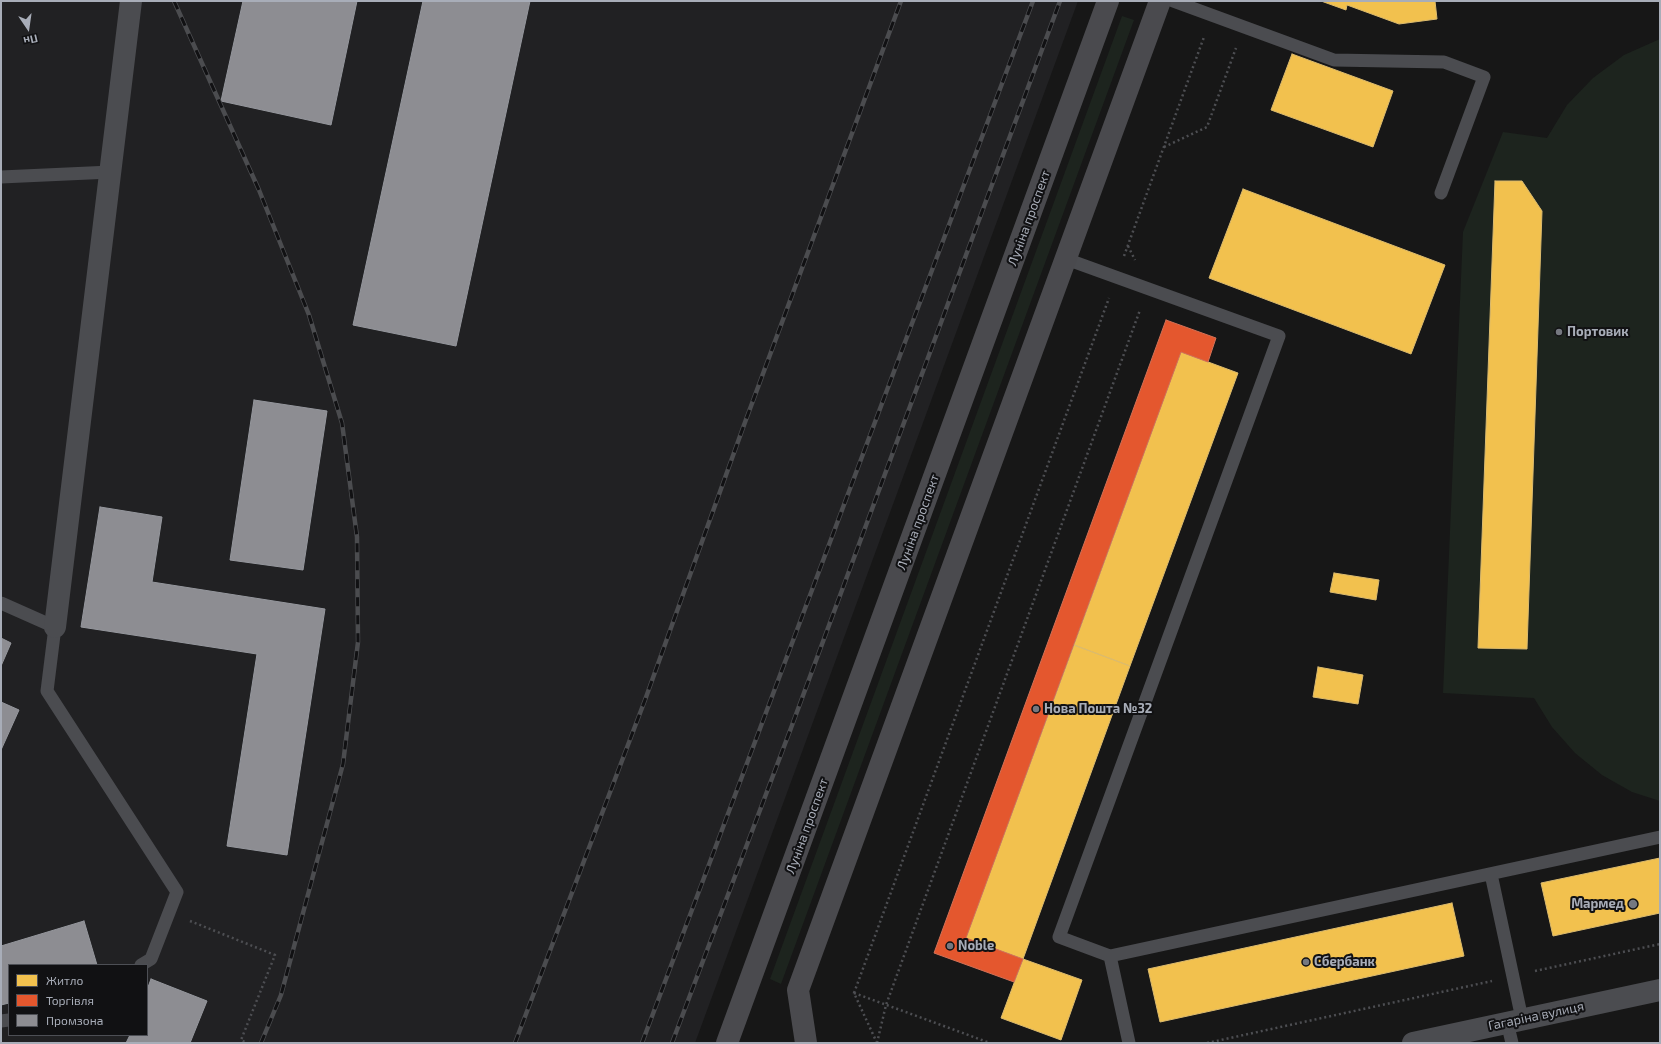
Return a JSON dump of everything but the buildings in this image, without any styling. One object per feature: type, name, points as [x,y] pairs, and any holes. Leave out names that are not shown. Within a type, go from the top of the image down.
[{"type":"main road","name":"Луніна проспект","points":[[727,1043],[1108,1]]},
{"type":"main road","points":[[806,1043],[798,990],[1160,1]]},
{"type":"street","points":[[55,627],[132,1]]},
{"type":"street","name":"Гагаріна вулиця","points":[[1413,1043],[1660,990]]},
{"type":"lane","points":[[1172,1],[1334,60],[1444,62],[1484,77],[1441,193]]},
{"type":"lane","points":[[1,177],[111,172]]},
{"type":"lane","points":[[1066,259],[1279,336],[1059,937],[1110,956],[1660,837]]},
{"type":"lane","points":[[1,603],[55,627],[47,691],[177,892],[152,959],[143,964]]},
{"type":"lane","points":[[1491,874],[1513,976],[1515,1021],[1512,1043]]},
{"type":"lane","points":[[1110,956],[1129,1043]]},
{"type":"path","points":[[877,1043],[854,993],[1212,16]]},
{"type":"path","points":[[1164,147],[1207,127],[1244,27]]},
{"type":"path","points":[[877,1043],[886,1005],[1148,288]]},
{"type":"path","points":[[169,912],[275,955],[241,1040],[247,1043]]},
{"type":"path","points":[[1207,1043],[1660,944]]},
{"type":"path","points":[[854,993],[990,1043]]},
{"type":"shaded area","points":[[1,1],[1078,1],[695,1043],[1,1043]]},
{"type":"shaded area","points":[[1122,16],[1134,20],[781,984],[770,979]]},
{"type":"shaded area","name":"Портовик","points":[[1660,39],[1660,801],[1632,792],[1602,775],[1575,753],[1552,727],[1534,698],[1443,693],[1463,232],[1503,132],[1547,138],[1567,105],[1593,78],[1624,55]]},
{"type":"railway","points":[[174,1],[259,190],[309,315],[342,423],[357,537],[358,642],[343,764],[281,995],[261,1043]]},
{"type":"railway","points":[[515,1043],[645,700],[744,425],[901,1]]},
{"type":"railway","points":[[642,1043],[1033,1]]},
{"type":"railway","points":[[672,1043],[791,728],[1060,1]]},
{"type":"place","name":"Портовик","points":[[1559,332]]},
{"type":"place","name":"Нова Пошта №32","points":[[1036,709]]},
{"type":"place","name":"Мармед","points":[[1633,904]]},
{"type":"place","name":"Noble","points":[[950,946]]},
{"type":"place","name":"Сбербанк","points":[[1306,962]]}]
